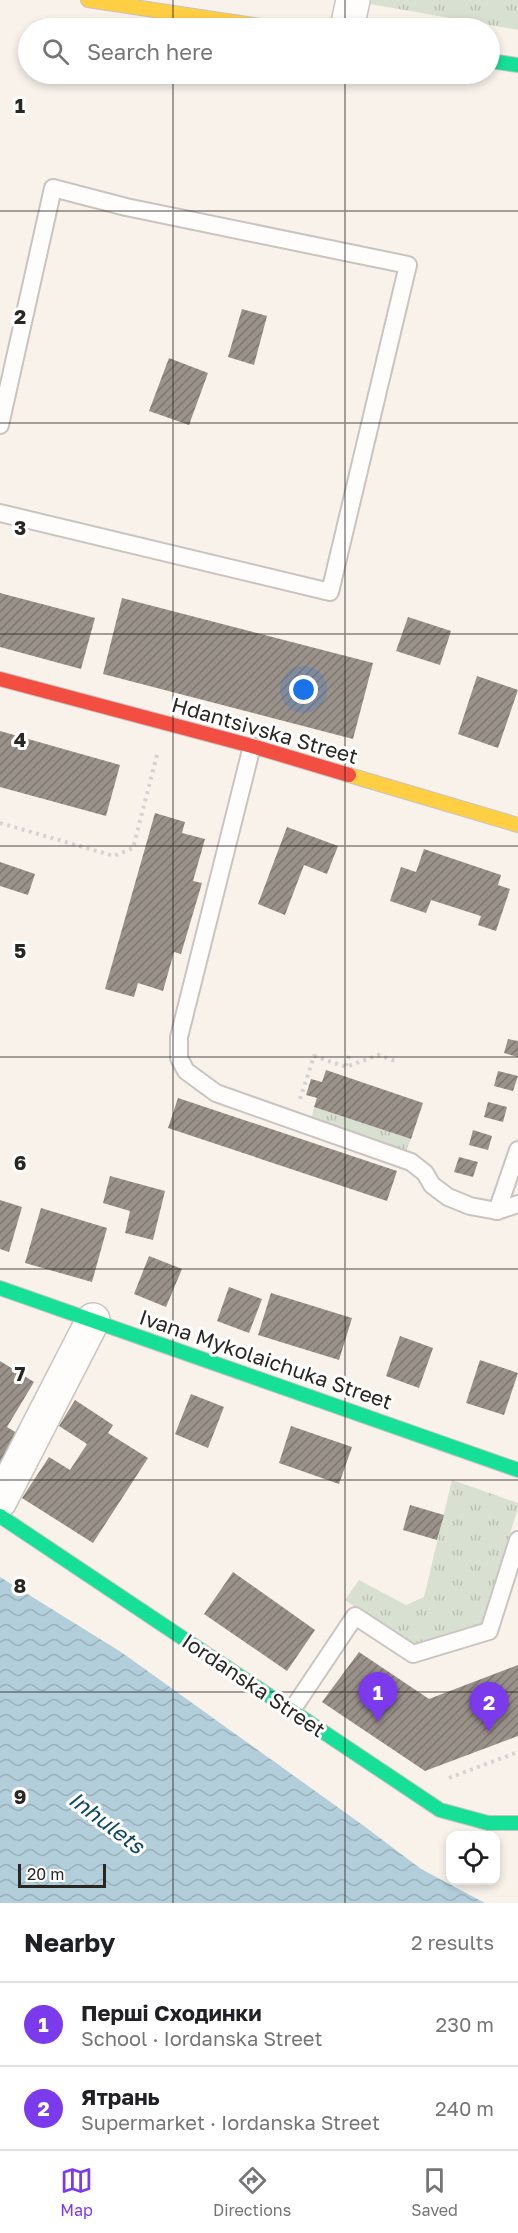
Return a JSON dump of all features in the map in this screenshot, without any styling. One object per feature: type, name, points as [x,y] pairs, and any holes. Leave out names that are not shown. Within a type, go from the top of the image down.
[{"type":"street","points":[[88,0],[207,18]]},
{"type":"street","points":[[349,18],[353,0]]},
{"type":"street","points":[[500,63],[518,65]]},
{"type":"street","name":"Hdantsivska Street","points":[[0,680],[252,746],[518,825]]},
{"type":"street","name":"Ivana Mykolaichuka Street","points":[[0,1288],[518,1470]]},
{"type":"street","points":[[0,1501],[93,1320]]},
{"type":"street","name":"Iordanska Street","points":[[0,1516],[440,1810],[473,1820],[507,1825],[518,1823]]},
{"type":"lane","points":[[0,425],[53,188],[126,207],[408,265],[330,592],[0,513]]},
{"type":"lane","points":[[252,746],[179,1037],[179,1058],[186,1071],[216,1093],[411,1162],[425,1173],[432,1185],[448,1197],[470,1206],[497,1211],[518,1204]]},
{"type":"lane","points":[[497,1211],[518,1150]]},
{"type":"lane","points":[[292,1710],[355,1616],[413,1654],[489,1631],[518,1540]]},
{"type":"path","points":[[0,823],[114,856],[133,848],[165,723]]},
{"type":"path","points":[[345,1067],[350,1053]]},
{"type":"path","points":[[293,1120],[314,1056],[345,1067],[378,1055],[398,1062]]},
{"type":"path","points":[[413,1791],[518,1752]]},
{"type":"green space","points":[[371,0],[518,0],[518,30],[500,27],[500,18],[450,18],[370,4]]},
{"type":"green space","points":[[314,1107],[411,1139],[405,1153],[311,1121]]},
{"type":"green space","points":[[452,1480],[518,1503],[518,1508],[481,1628],[413,1646],[345,1600],[359,1580],[406,1605],[424,1597]]},
{"type":"water","name":"Inhulets","points":[[0,1577],[121,1652],[421,1869],[446,1882],[446,1885],[451,1885],[485,1903],[0,1903]]},
{"type":"building","points":[[242,309],[267,316],[254,365],[228,357]]},
{"type":"building","points":[[169,358],[208,373],[189,425],[149,411]]},
{"type":"building","points":[[0,593],[95,618],[81,669],[0,647]]},
{"type":"building","points":[[122,598],[373,663],[353,739],[103,674]]},
{"type":"building","points":[[408,617],[451,631],[440,665],[396,651]]},
{"type":"building","points":[[477,676],[518,690],[498,748],[458,734]]},
{"type":"building","points":[[0,731],[120,765],[106,816],[0,787]]},
{"type":"building","points":[[155,813],[185,822],[182,833],[205,839],[193,881],[202,883],[181,954],[174,952],[163,991],[138,983],[134,997],[105,989]]},
{"type":"building","points":[[287,827],[338,846],[327,874],[304,865],[285,915],[258,904]]},
{"type":"building","points":[[424,849],[501,875],[498,885],[510,889],[496,931],[478,925],[481,916],[431,900],[426,913],[390,901],[401,867],[416,872]]},
{"type":"building","points":[[0,862],[35,874],[28,895],[0,886]]},
{"type":"building","points":[[508,1039],[518,1041],[518,1057],[504,1053]]},
{"type":"building","points":[[326,1070],[423,1103],[411,1139],[314,1107],[317,1098],[306,1095],[311,1079],[322,1082]]},
{"type":"building","points":[[498,1071],[518,1076],[513,1091],[494,1086]]},
{"type":"building","points":[[178,1098],[397,1171],[387,1201],[168,1128]]},
{"type":"building","points":[[488,1102],[507,1107],[503,1122],[484,1117]]},
{"type":"building","points":[[473,1130],[492,1136],[488,1150],[469,1145]]},
{"type":"building","points":[[459,1157],[478,1162],[473,1177],[454,1172]]},
{"type":"building","points":[[110,1176],[165,1191],[153,1240],[125,1233],[130,1211],[103,1203]]},
{"type":"building","points":[[0,1200],[22,1207],[9,1252],[0,1249]]},
{"type":"building","points":[[41,1208],[107,1228],[92,1282],[25,1263]]},
{"type":"building","points":[[149,1256],[182,1269],[166,1307],[134,1294]]},
{"type":"building","points":[[229,1287],[262,1299],[249,1333],[217,1321]]},
{"type":"building","points":[[271,1293],[352,1318],[339,1360],[258,1335]]},
{"type":"building","points":[[400,1336],[433,1348],[419,1388],[386,1376]]},
{"type":"building","points":[[480,1360],[518,1373],[504,1415],[466,1403]]},
{"type":"building","points":[[0,1361],[34,1382],[7,1427],[22,1436],[0,1471]]},
{"type":"building","points":[[191,1394],[224,1407],[208,1448],[175,1434]]},
{"type":"building","points":[[75,1400],[113,1425],[108,1433],[148,1458],[93,1543],[22,1498],[49,1457],[70,1470],[87,1444],[59,1426]]},
{"type":"building","points":[[291,1426],[352,1447],[339,1484],[279,1463]]},
{"type":"building","points":[[410,1505],[444,1515],[437,1540],[403,1530]]},
{"type":"building","points":[[233,1572],[315,1630],[287,1671],[204,1614]]},
{"type":"building","points":[[359,1652],[429,1699],[518,1665],[518,1736],[425,1771],[322,1702]]},
{"type":"traffic: fast","points":[[500,62],[518,65]]},
{"type":"traffic: fast","points":[[0,1288],[518,1470]]},
{"type":"traffic: fast","points":[[0,1516],[440,1810],[488,1823],[518,1823]]},
{"type":"traffic: slow","points":[[88,0],[207,18]]},
{"type":"traffic: slow","points":[[349,775],[518,825]]},
{"type":"traffic: jam","points":[[0,679],[252,746],[349,775]]},
{"type":"place","name":"Перші Сходинки","points":[[378,1722]]},
{"type":"place","name":"Ятрань","points":[[489,1732]]}]
